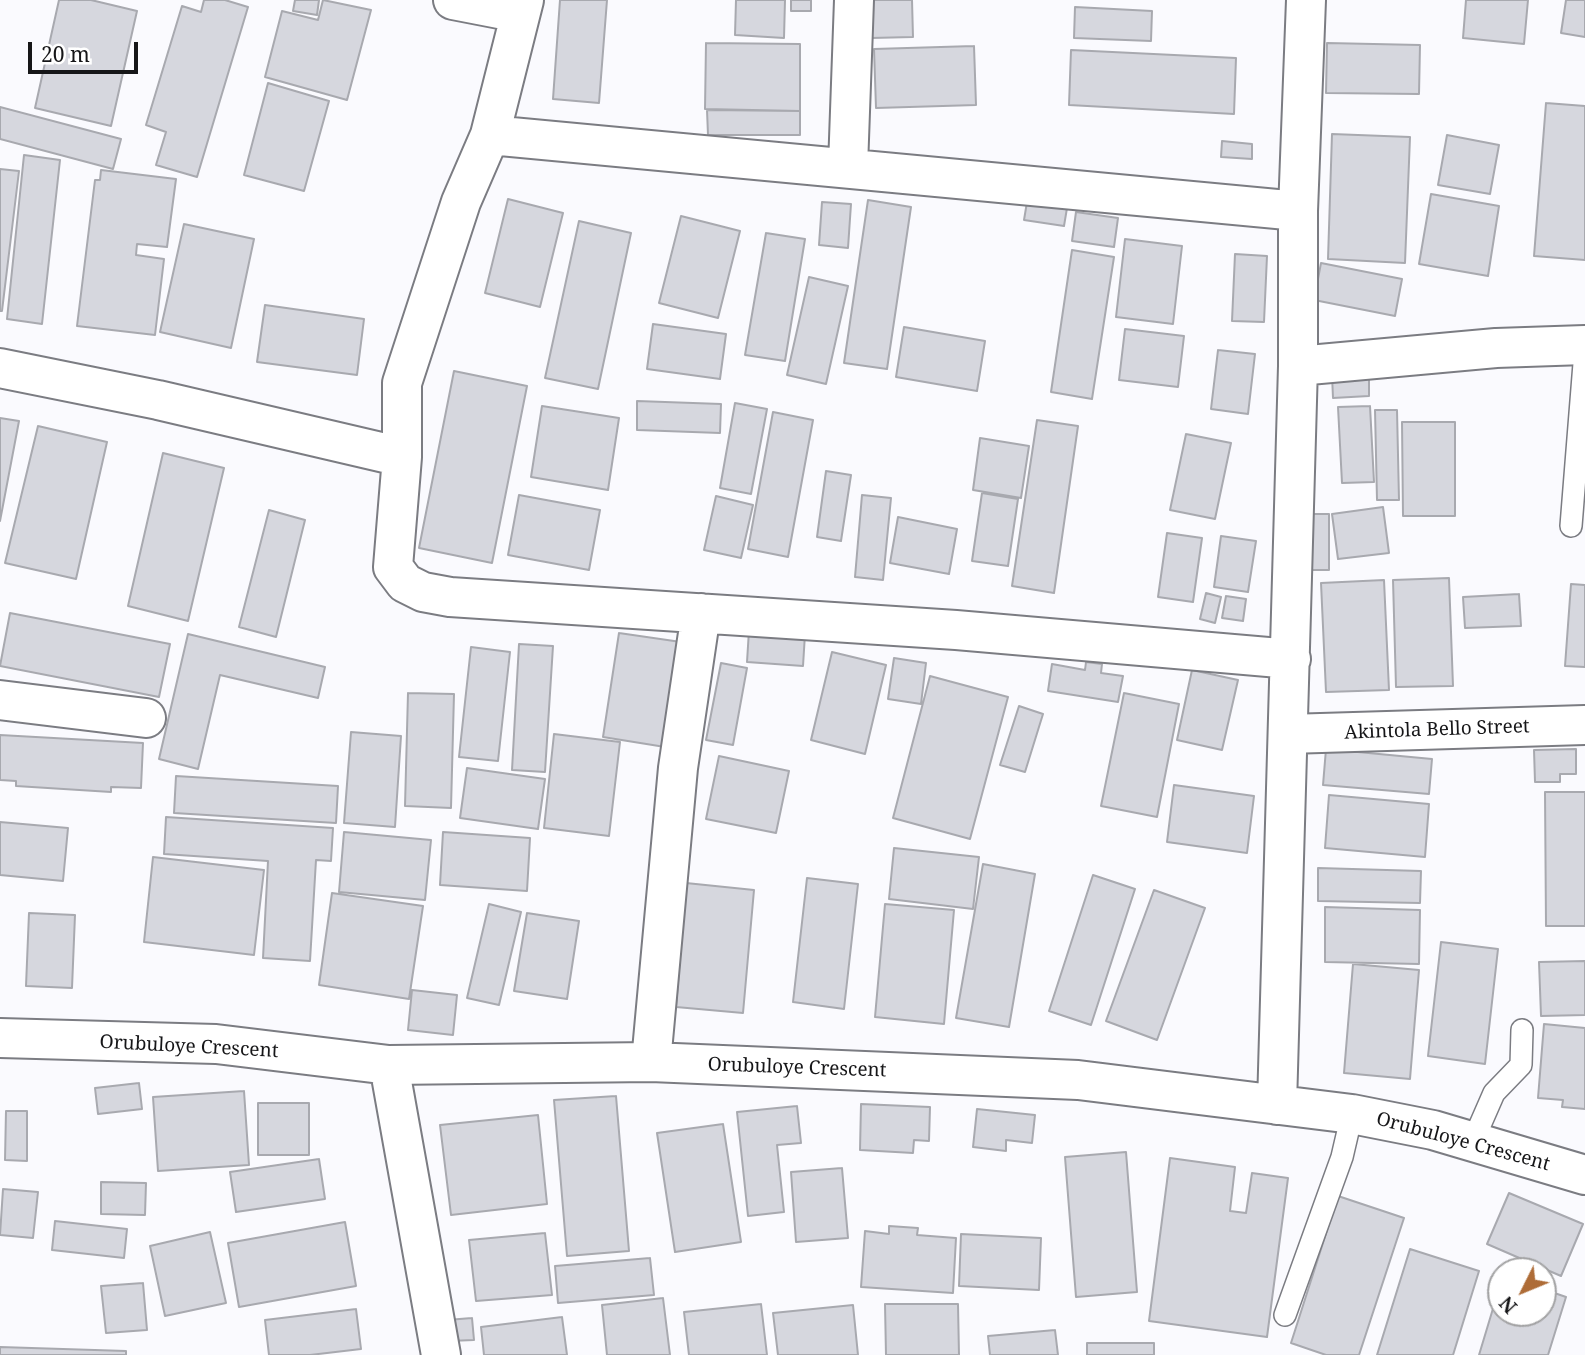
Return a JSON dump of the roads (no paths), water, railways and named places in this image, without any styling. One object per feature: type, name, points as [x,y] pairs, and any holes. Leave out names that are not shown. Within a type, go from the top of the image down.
[{"type":"street","points":[[453,0],[522,7],[490,135],[461,202],[402,383],[402,457],[393,566],[405,583],[423,592],[450,597],[956,630],[1291,659]]},
{"type":"street","points":[[848,167],[854,0]]},
{"type":"street","points":[[1277,1105],[1298,366],[1298,211],[1306,0]]},
{"type":"street","points":[[490,135],[1298,211]]},
{"type":"street","points":[[1298,366],[1496,348],[1585,348]]},
{"type":"street","points":[[0,368],[158,400],[402,457]]},
{"type":"street","points":[[651,1062],[678,768],[701,613]]},
{"type":"street","points":[[0,700],[146,718]]},
{"type":"street","name":"Akintola Bello Street","points":[[1288,734],[1585,725]]},
{"type":"street","name":"Orubuloye Crescent","points":[[0,1038],[216,1044],[389,1065],[651,1062],[1078,1080],[1352,1114],[1473,1141],[1585,1175]]},
{"type":"street","points":[[389,1065],[441,1355]]},
{"type":"lane","points":[[1571,526],[1585,348]]},
{"type":"lane","points":[[1473,1141],[1494,1093],[1502,1088],[1521,1065],[1522,1030]]},
{"type":"lane","points":[[1285,1315],[1342,1157],[1352,1114]]}]
